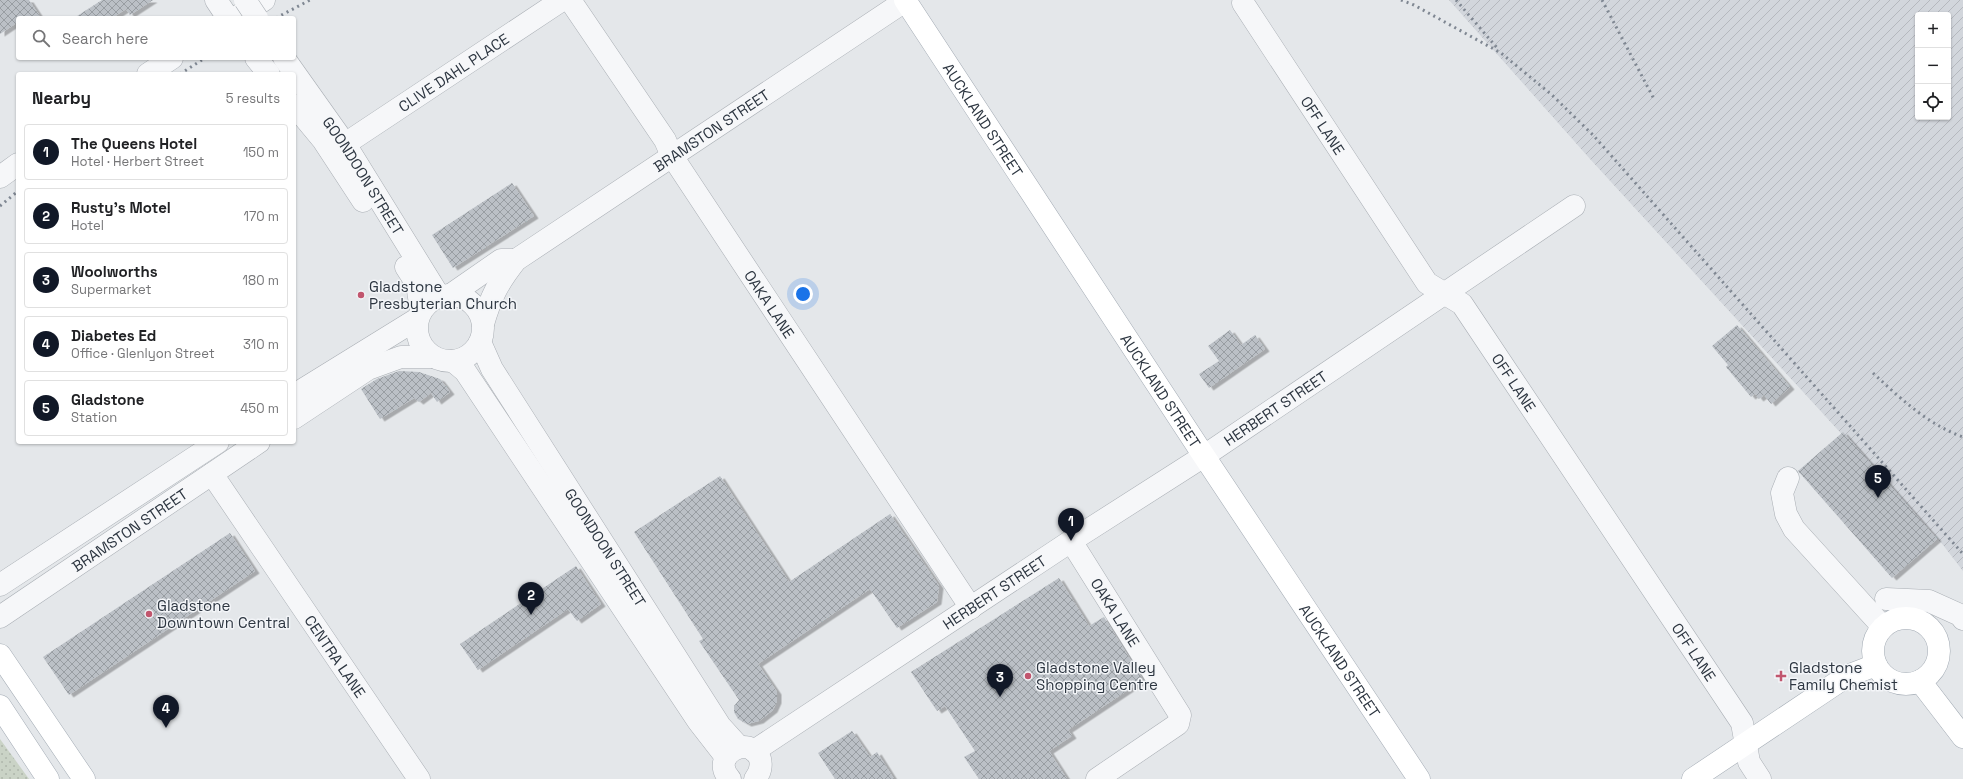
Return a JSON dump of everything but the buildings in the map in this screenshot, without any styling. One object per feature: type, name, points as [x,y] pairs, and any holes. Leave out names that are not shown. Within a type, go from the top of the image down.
[{"type":"main road","name":"AUCKLAND STREET","points":[[905,0],[1204,456],[1419,779]]},
{"type":"main road","points":[[1901,618],[1913,618],[1924,622],[1933,630],[1938,641],[1940,653],[1937,664],[1930,674],[1920,681],[1910,684],[1890,680],[1882,674],[1876,665],[1873,655],[1873,645],[1876,635],[1882,627],[1891,621],[1901,618]]},
{"type":"main road","points":[[0,655],[84,779]]},
{"type":"main road","points":[[1693,779],[1847,676],[1876,665]]},
{"type":"main road","points":[[1920,681],[1963,737]]},
{"type":"main road","points":[[0,706],[7,723],[48,779]]},
{"type":"street","points":[[216,0],[227,16]]},
{"type":"street","points":[[245,0],[256,16]]},
{"type":"street","points":[[238,16],[264,0]]},
{"type":"street","name":"CLIVE DAHL PLACE","points":[[345,144],[562,0]]},
{"type":"street","name":"OAKA LANE","points":[[570,0],[665,140],[672,156],[971,608]]},
{"type":"street","name":"BRAMSTON STREET","points":[[482,333],[490,300],[500,280],[516,260],[905,0]]},
{"type":"street","name":"OFF LANE","points":[[1243,3],[1427,283],[1446,293],[1462,304],[1621,541],[1742,724],[1749,762],[1760,779]]},
{"type":"street","points":[[151,72],[169,60]]},
{"type":"street","points":[[258,60],[267,72]]},
{"type":"street","name":"GOONDOON STREET","points":[[285,60],[294,72]]},
{"type":"street","name":"GOONDOON STREET","points":[[296,75],[345,144],[445,295]]},
{"type":"street","name":"GOONDOON STREET","points":[[296,108],[322,140],[417,284],[419,314]]},
{"type":"street","points":[[0,177],[16,165]]},
{"type":"street","name":"HERBERT STREET","points":[[743,769],[971,608],[1071,541],[1204,456],[1574,206]]},
{"type":"street","name":"BRAMSTON STREET","points":[[445,295],[501,260],[516,260]]},
{"type":"street","points":[[296,394],[419,314],[429,301],[445,295],[462,296],[470,301],[481,315],[482,333],[473,352],[464,358],[401,358],[368,369],[296,417]]},
{"type":"street","points":[[419,314],[417,336],[420,345],[443,359]]},
{"type":"street","name":"GOONDOON STREET","points":[[482,333],[492,369],[504,390],[720,726],[743,769]]},
{"type":"street","name":"GOONDOON STREET","points":[[443,359],[465,372],[698,721],[743,769]]},
{"type":"street","name":"BRAMSTON STREET","points":[[0,585],[211,444]]},
{"type":"street","name":"BRAMSTON STREET","points":[[0,617],[256,444]]},
{"type":"street","name":"CENTRA LANE","points":[[212,474],[419,779]]},
{"type":"street","points":[[1788,478],[1782,493],[1786,514],[1794,529],[1882,627]]},
{"type":"street","name":"OAKA LANE","points":[[1071,541],[1180,715],[1178,724],[1097,779]]},
{"type":"street","points":[[1886,598],[1929,601],[1960,615],[1963,619]]},
{"type":"shaded area","points":[[1449,0],[1963,0],[1963,571],[1943,545],[1590,159]]},
{"type":"shaded area","points":[[0,739],[29,779],[0,779]]},
{"type":"railway","points":[[280,16],[310,0]]},
{"type":"railway","points":[[1401,0],[1414,5],[1501,53],[1552,95],[1593,135],[1963,554]]},
{"type":"railway","points":[[1456,0],[1498,49]]},
{"type":"railway","points":[[1602,0],[1655,101]]},
{"type":"railway","points":[[183,72],[202,60]]},
{"type":"railway","points":[[0,206],[16,193]]},
{"type":"railway","points":[[1873,373],[1904,401],[1926,418],[1950,432],[1963,437]]},
{"type":"place","name":"Gladstone Presbyterian Church","points":[[361,295]]},
{"type":"place","name":"Gladstone","points":[[1878,498]]},
{"type":"place","name":"The Queens Hotel","points":[[1071,541]]},
{"type":"place","name":"Gladstone Downtown Central","points":[[149,614]]},
{"type":"place","name":"Rusty’s Motel","points":[[531,615]]},
{"type":"place","name":"Gladstone Valley Shopping Centre","points":[[1028,676]]},
{"type":"place","name":"Gladstone Family Chemist","points":[[1781,676]]},
{"type":"place","name":"Woolworths","points":[[1000,697]]},
{"type":"place","name":"Diabetes Ed","points":[[166,728]]}]
